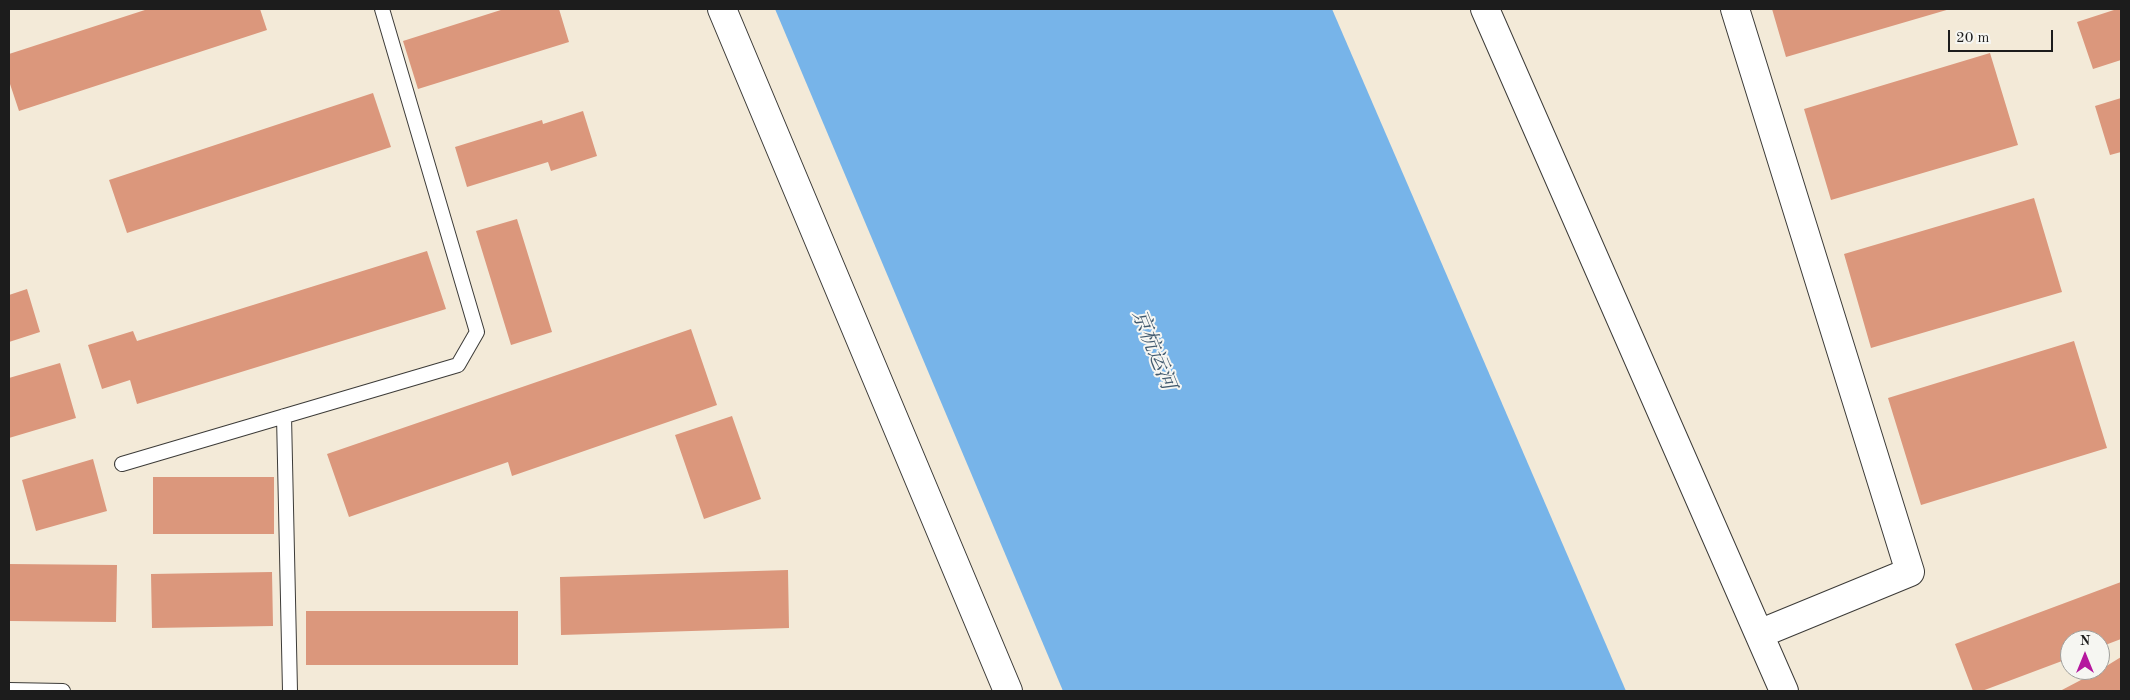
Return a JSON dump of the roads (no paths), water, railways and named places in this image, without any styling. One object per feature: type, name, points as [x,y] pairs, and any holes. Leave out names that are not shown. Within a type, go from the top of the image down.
[{"type":"street","points":[[722,9],[1008,691]]},
{"type":"street","points":[[1485,9],[1784,691]]},
{"type":"street","points":[[1735,9],[1910,572],[1759,634]]},
{"type":"lane","points":[[122,464],[458,365],[477,332],[382,9]]},
{"type":"lane","points":[[284,416],[290,691]]},
{"type":"lane","points":[[9,690],[63,691]]},
{"type":"water","name":"京杭运河","points":[[775,9],[1332,9],[1626,691],[1063,691]]}]
